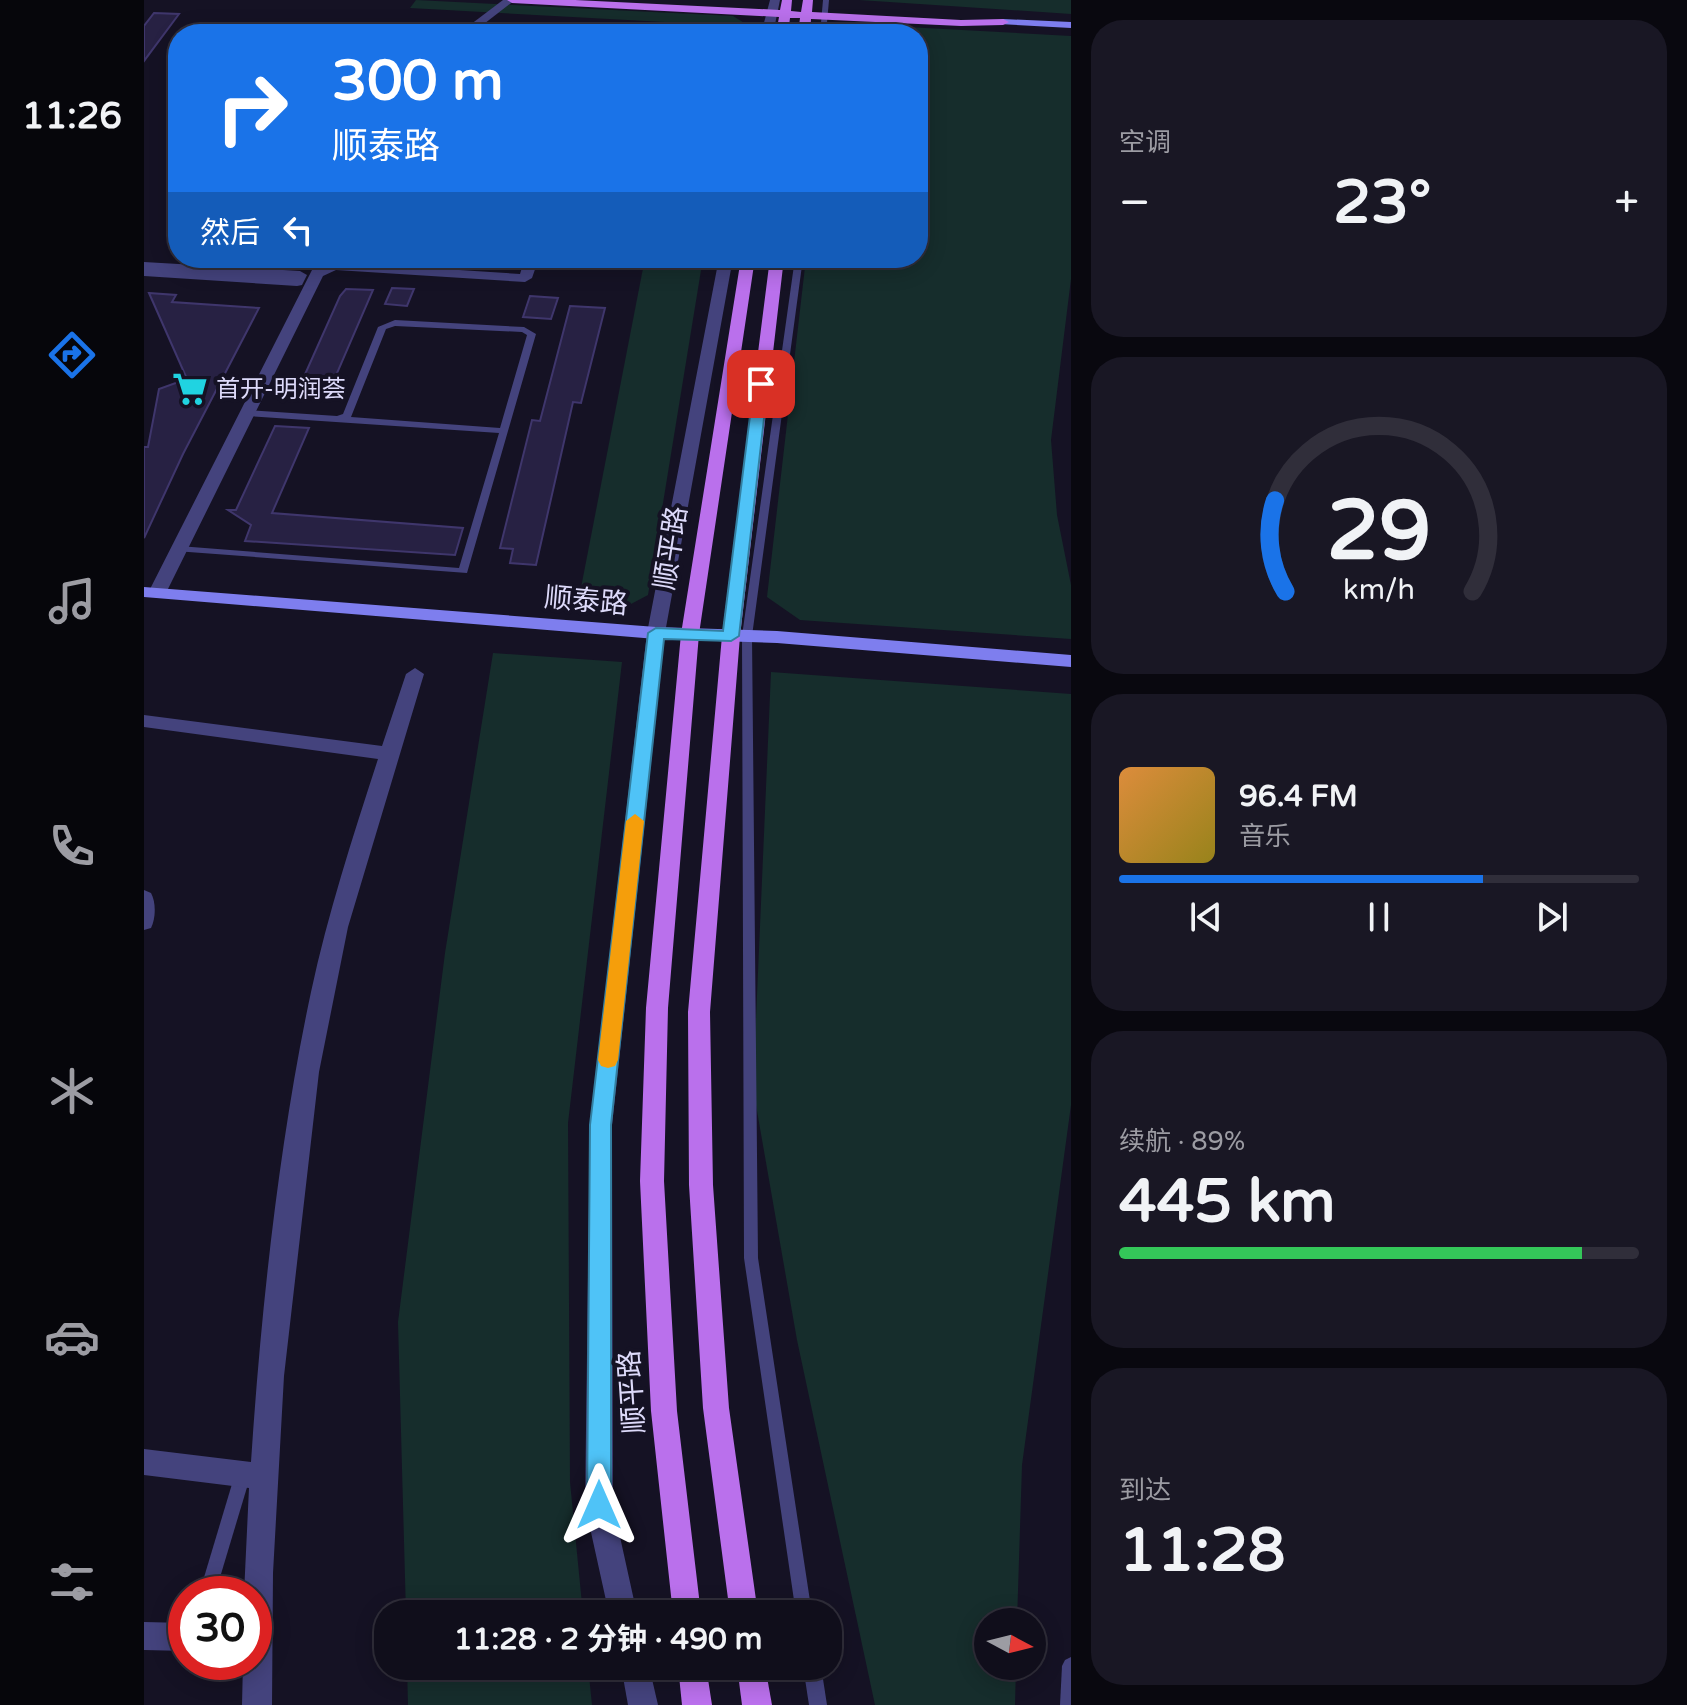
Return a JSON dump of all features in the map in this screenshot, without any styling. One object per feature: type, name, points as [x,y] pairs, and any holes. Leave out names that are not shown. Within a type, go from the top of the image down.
[{"type":"main road","points":[[511,0],[773,7]]},
{"type":"main road","points":[[617,0],[825,9],[961,23],[1003,22]]},
{"type":"main road","name":"顺平路","points":[[685,1600],[664,1411],[652,1181],[657,1008],[690,634],[746,268]]},
{"type":"main road","points":[[742,1600],[716,1408],[701,1185],[699,1012],[776,268]]},
{"type":"main road","points":[[694,1680],[697,1705]]},
{"type":"main road","points":[[753,1680],[757,1705]]},
{"type":"street","points":[[478,24],[511,0]]},
{"type":"street","points":[[1003,22],[1071,25]]},
{"type":"street","points":[[144,266],[168,268]]},
{"type":"street","points":[[144,272],[298,278],[170,268]]},
{"type":"street","points":[[150,592],[179,549],[317,273],[329,268]]},
{"type":"street","points":[[366,268],[525,278],[528,268]]},
{"type":"street","points":[[620,1600],[599,1505],[601,1125],[656,633],[724,268]]},
{"type":"street","name":"顺泰路","points":[[150,592],[656,633],[739,636],[1071,661]]},
{"type":"street","points":[[254,1576],[252,1475],[302,1114],[327,968],[359,843],[415,674]]},
{"type":"street","points":[[144,721],[389,754]]},
{"type":"street","points":[[144,898],[144,922]]},
{"type":"street","points":[[144,1462],[252,1475]]},
{"type":"street","points":[[144,1636],[168,1637]]},
{"type":"street","points":[[256,1680],[257,1705]]},
{"type":"street","points":[[638,1680],[643,1705]]},
{"type":"lane","points":[[797,268],[739,636],[751,1258],[802,1600]]},
{"type":"lane","points":[[179,549],[463,571],[532,334],[524,330],[395,323],[382,327],[347,416],[338,419]]},
{"type":"lane","points":[[247,413],[504,431]]},
{"type":"lane","points":[[214,1576],[252,1475]]},
{"type":"lane","points":[[1069,1705],[1071,1666]]},
{"type":"lane","points":[[814,1680],[818,1705]]},
{"type":"green space","points":[[416,0],[733,16],[746,24],[664,24],[410,8]]},
{"type":"green space","points":[[859,0],[1071,0],[1071,14]]},
{"type":"green space","points":[[928,28],[1071,36],[1071,279],[1051,440],[1057,515],[1071,585],[1071,639],[800,620],[767,597],[805,268],[928,268]]},
{"type":"green space","points":[[643,268],[701,268],[648,595],[631,604],[579,598]]},
{"type":"green space","points":[[493,653],[622,662],[568,1123],[570,1482],[582,1600],[406,1600],[398,1322],[445,953]]},
{"type":"green space","points":[[771,672],[1071,694],[1071,1105],[1022,1465],[1017,1608],[974,1608],[974,1680],[1016,1680],[1015,1705],[875,1705],[797,1340],[753,1088]]},
{"type":"green space","points":[[407,1680],[589,1680],[592,1705],[408,1705]]},
{"type":"building","points":[[154,13],[179,14],[168,24],[168,29],[144,61],[144,26]]},
{"type":"building","points":[[392,288],[414,289],[407,306],[385,304]]},
{"type":"building","points":[[346,289],[373,290],[328,394],[305,392],[309,382],[302,381]]},
{"type":"building","points":[[149,293],[176,295],[172,302],[259,308],[183,454],[144,538],[144,447],[148,447],[159,389],[187,379]]},
{"type":"building","points":[[530,296],[558,298],[551,319],[523,317]]},
{"type":"building","points":[[570,306],[605,308],[581,403],[573,402],[536,565],[510,563],[513,549],[500,548],[532,420],[540,421]]},
{"type":"building","points":[[275,426],[309,428],[272,513],[463,528],[455,555],[245,541],[251,525],[228,510],[236,510]]},
{"type":"slow traffic","points":[[608,1060],[635,821]]},
{"type":"place","name":"首开-明润荟","points":[[190,389]]},
{"type":"route","points":[[599,1505],[601,1125],[656,633],[731,636],[761,384]]}]
